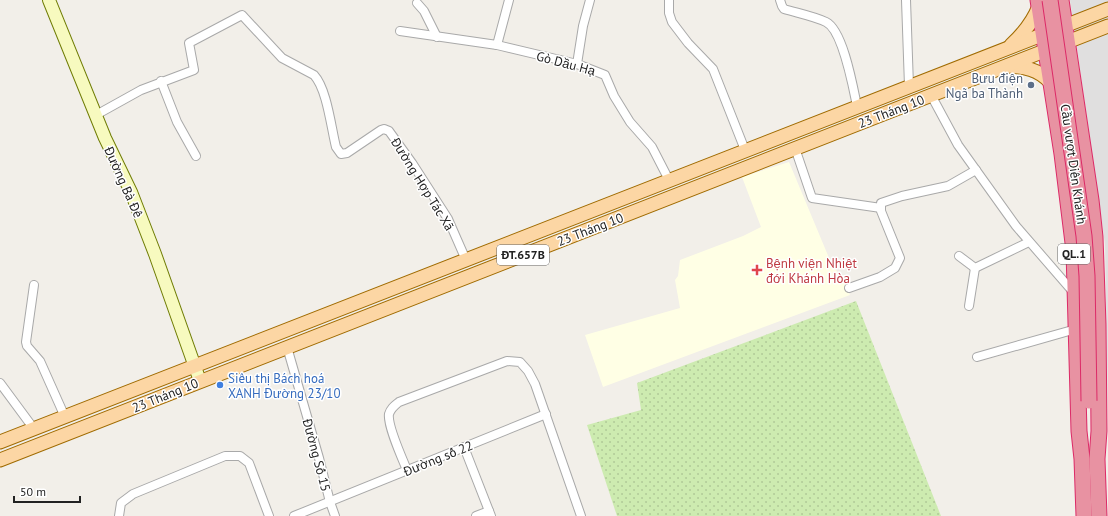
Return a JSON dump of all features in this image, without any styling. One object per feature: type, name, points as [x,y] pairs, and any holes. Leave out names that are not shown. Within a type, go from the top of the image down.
[{"type":"highway","name":"QL.1","points":[[1060,0],[1095,230],[1103,327],[1097,459],[1099,516]]},
{"type":"highway","name":"QL.1","points":[[1042,2],[1043,35],[1074,251],[1079,431],[1082,459],[1084,516]]},
{"type":"highway","name":"Cầu vượt Diên Khánh","points":[[1042,2],[1084,236],[1087,276],[1089,401],[1097,459]]},
{"type":"highway","name":"Cầu vượt Diên Khánh","points":[[1082,459],[1089,401]]},
{"type":"main road","name":"ĐT.657B","points":[[1006,49],[1028,27],[1042,2]]},
{"type":"main road","name":"23 Tháng 10","points":[[0,442],[1108,9]]},
{"type":"main road","name":"23 Tháng 10","points":[[0,460],[1108,26]]},
{"type":"main road","name":"ĐT.657B","points":[[1003,66],[1033,69],[1046,77],[1050,82]]},
{"type":"street","name":"Đường Bà Đê","points":[[49,0],[111,152],[128,186],[155,254],[200,382]]},
{"type":"street","points":[[497,45],[509,0]]},
{"type":"street","points":[[577,64],[583,26],[590,0]]},
{"type":"street","points":[[669,0],[669,13],[672,22],[688,43],[713,69],[745,150]]},
{"type":"street","points":[[780,0],[784,9],[826,22],[835,30],[847,65],[857,106]]},
{"type":"street","points":[[906,0],[910,86]]},
{"type":"street","points":[[417,3],[424,11],[437,36]]},
{"type":"street","name":"Đường Hợp Tác Xã","points":[[96,115],[141,90],[161,81],[194,70],[189,42],[242,16],[282,58],[314,75],[318,79],[323,92],[336,147],[341,154],[347,153],[381,130],[384,129],[389,131],[404,151],[448,219],[466,260]]},
{"type":"street","name":"Gò Dầu Hạ","points":[[400,31],[497,45],[577,64],[605,75],[614,96],[630,122],[652,147],[668,180]]},
{"type":"street","points":[[161,81],[177,122],[196,156]]},
{"type":"street","points":[[931,95],[952,137],[1016,226],[1076,296]]},
{"type":"street","points":[[795,148],[812,198],[881,208]]},
{"type":"street","points":[[849,288],[880,276],[895,268],[900,258],[881,211],[882,203],[902,196],[948,186],[976,170]]},
{"type":"street","points":[[975,268],[1029,242]]},
{"type":"street","points":[[959,256],[975,268]]},
{"type":"street","points":[[969,306],[975,268]]},
{"type":"street","points":[[34,285],[26,342],[27,346],[40,361],[65,417]]},
{"type":"street","points":[[976,357],[1076,329]]},
{"type":"street","name":"Đường Số 15","points":[[287,347],[335,516]]},
{"type":"street","points":[[407,470],[391,426],[389,415],[392,408],[399,402],[507,361],[520,362],[528,371],[535,384],[581,516]]},
{"type":"street","points":[[0,383],[34,429]]},
{"type":"street","name":"Đường số 22","points":[[330,502],[546,414]]},
{"type":"street","points":[[464,447],[490,513],[476,516]]},
{"type":"street","points":[[119,516],[121,502],[133,494],[225,456],[240,456],[249,463],[269,516]]},
{"type":"street","points":[[294,516],[330,502]]},
{"type":"shaded area","points":[[1070,0],[1108,0],[1108,417],[1105,244]]},
{"type":"shaded area","name":"Bệnh viện Nhiệt đới Khánh Hòa","points":[[789,162],[832,265],[840,275],[850,295],[603,387],[585,335],[680,308],[675,280],[678,276],[680,260],[743,236],[761,227],[742,177]]},
{"type":"green space","points":[[856,301],[941,516],[617,516],[587,425],[641,410],[637,383]]},
{"type":"place","name":"Bưu điện Ngã ba Thành","points":[[1031,85]]},
{"type":"place","name":"Bệnh viện Nhiệt đới Khánh Hòa","points":[[757,270]]},
{"type":"place","name":"Siêu thị Bách hoá XANH Đường 23/10","points":[[220,385]]}]
